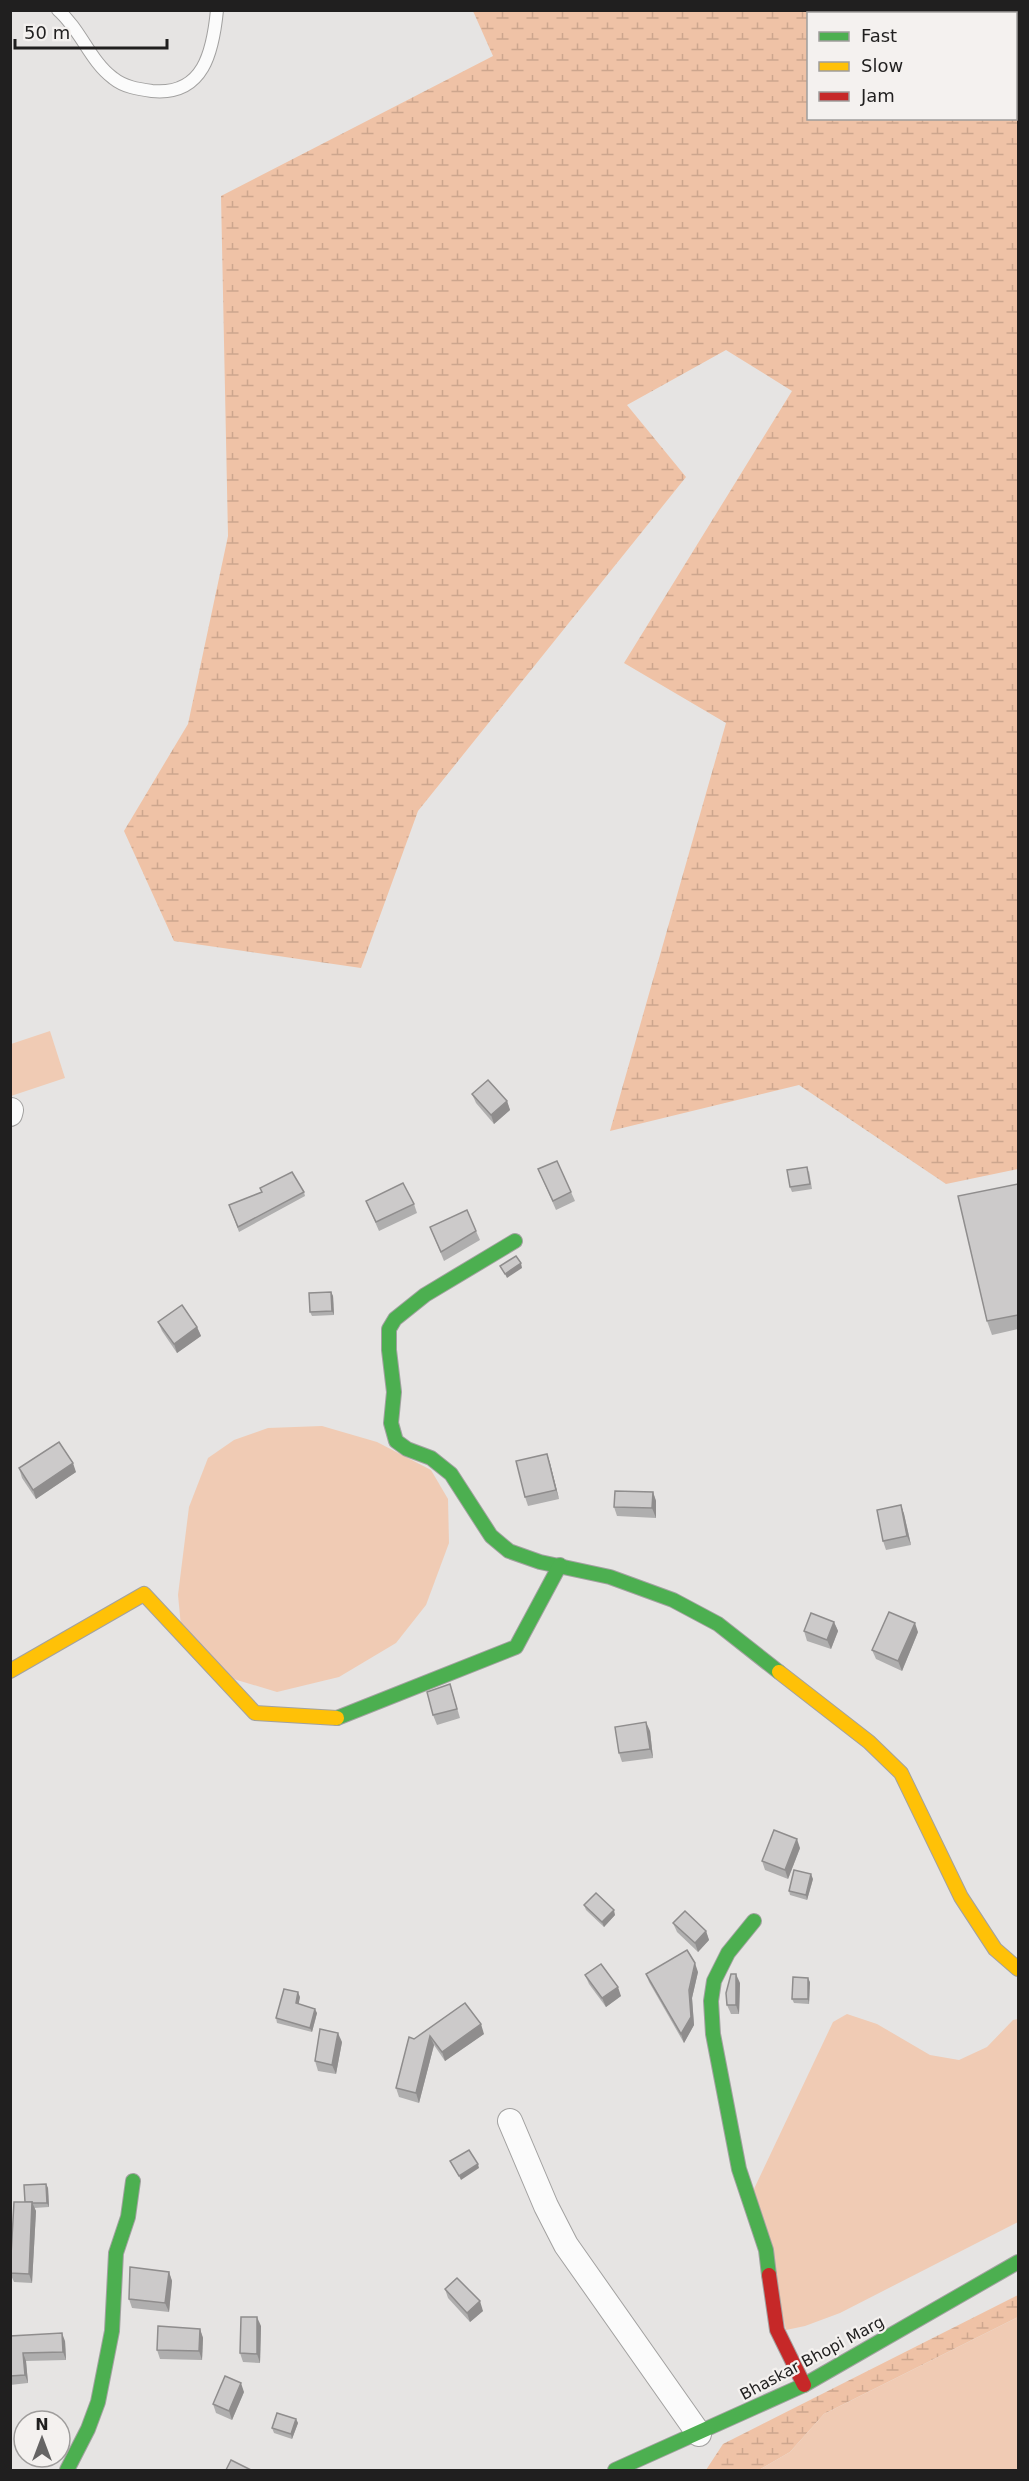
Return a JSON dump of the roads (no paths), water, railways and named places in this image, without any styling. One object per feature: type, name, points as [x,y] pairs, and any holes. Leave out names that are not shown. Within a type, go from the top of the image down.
[{"type":"street","points":[[10,1114],[11,1110]]},
{"type":"street","points":[[514,1241],[430,1292],[393,1320],[388,1335],[394,1394],[392,1429],[396,1442],[406,1449],[429,1456],[453,1477],[487,1531],[497,1543],[512,1553],[592,1572],[661,1593],[695,1609],[718,1624],[877,1749],[901,1773],[913,1794],[966,1905],[995,1949],[1018,1969]]},
{"type":"street","points":[[10,1671],[144,1594],[255,1713],[334,1719],[516,1647],[560,1565]]},
{"type":"street","points":[[754,1921],[728,1953],[714,1981],[711,2001],[713,2034],[739,2169],[766,2250],[777,2330],[804,2385]]},
{"type":"street","points":[[510,2121],[546,2206],[566,2245],[699,2434]]},
{"type":"street","points":[[67,2470],[88,2429],[98,2402],[112,2331],[116,2253],[128,2217],[133,2181]]},
{"type":"street","name":"Bhaskar Bhopi Marg","points":[[615,2470],[804,2385],[1018,2262]]},
{"type":"lane","points":[[58,10],[79,31],[99,64],[114,79],[134,88],[176,91],[204,68],[214,43],[217,10]]}]
